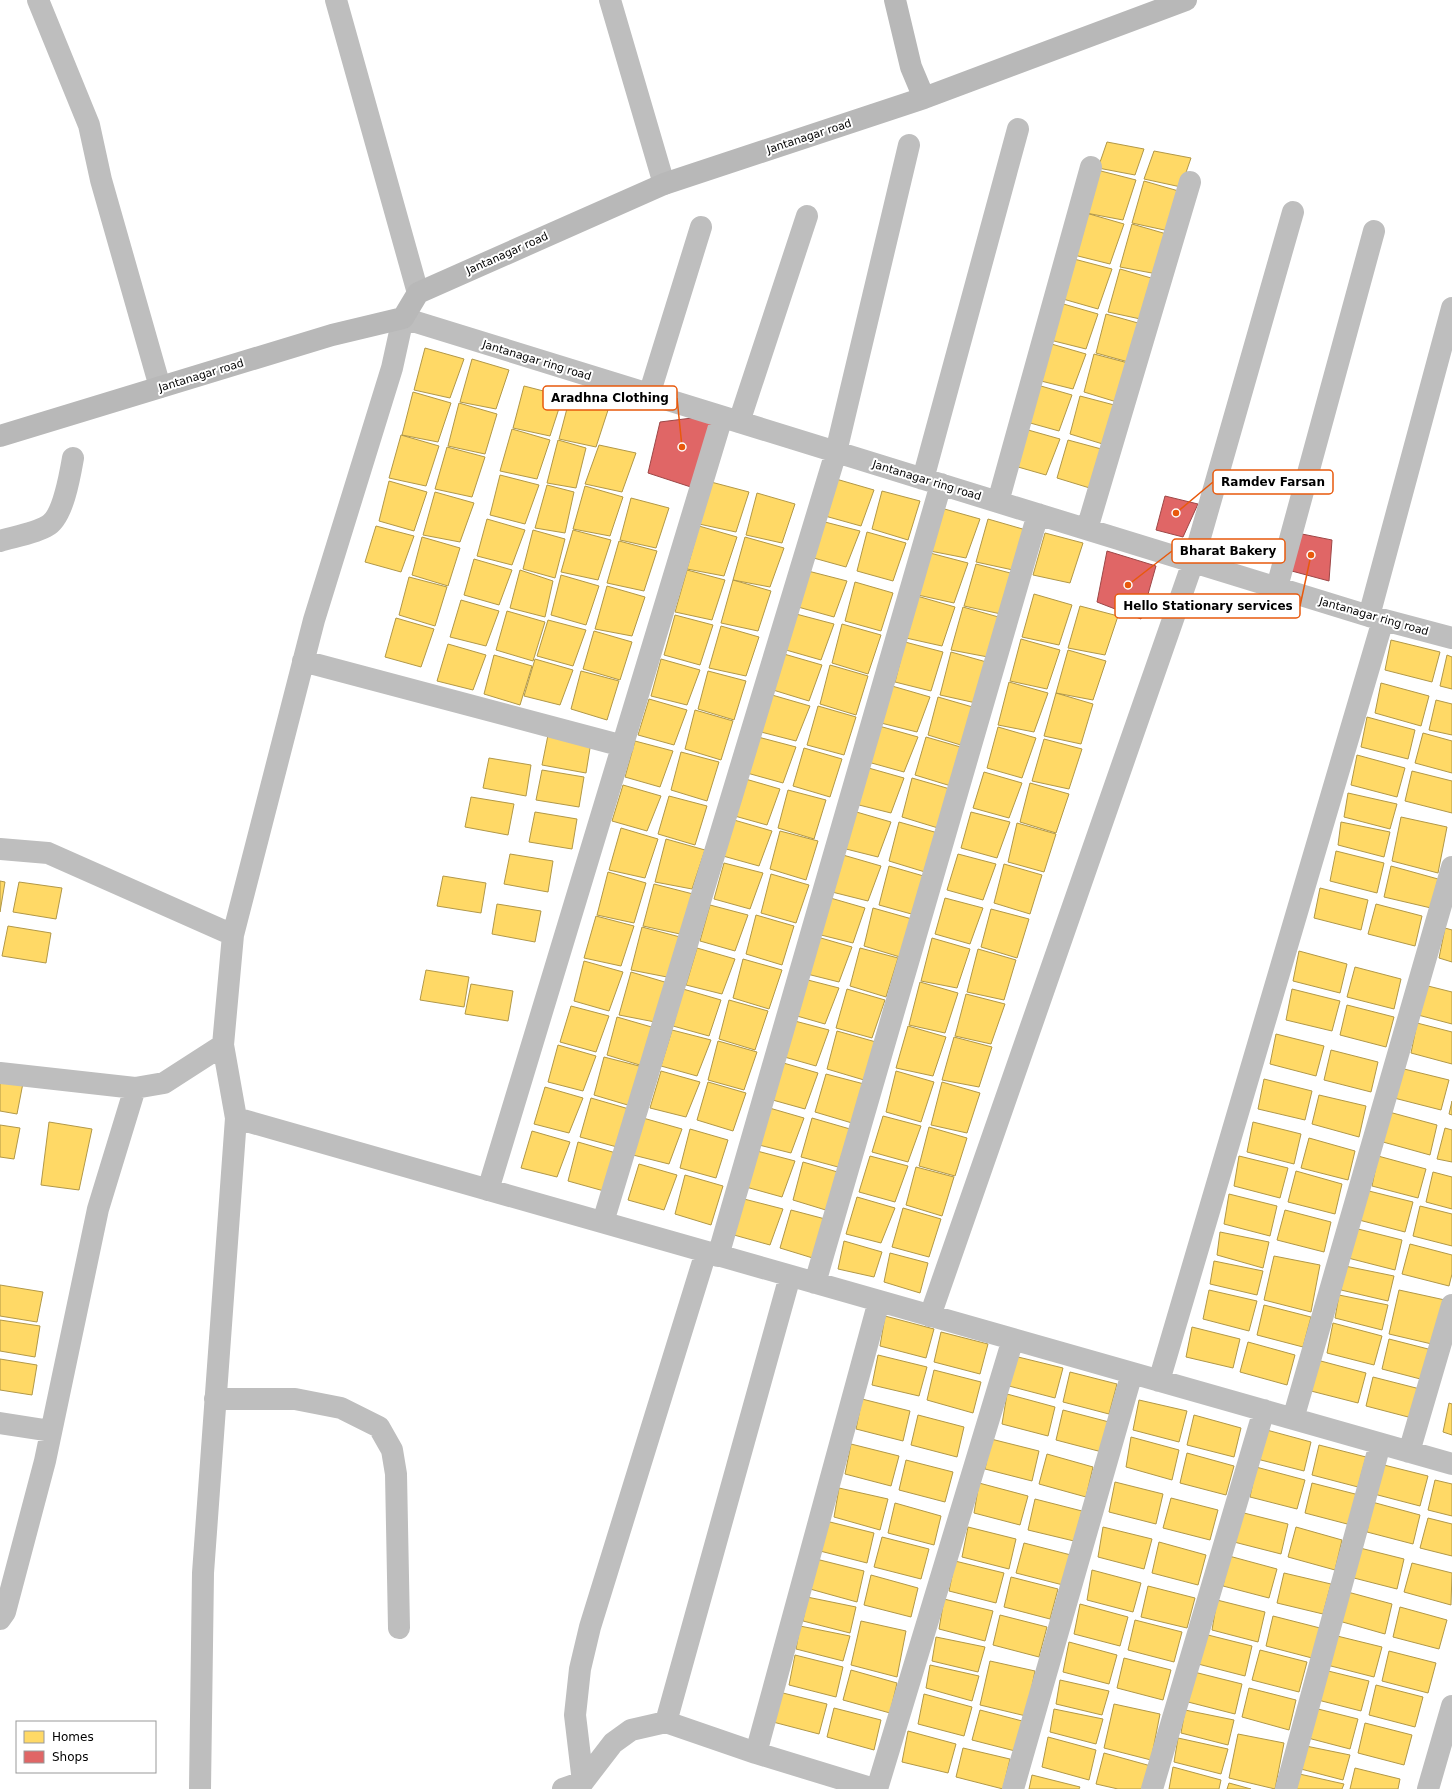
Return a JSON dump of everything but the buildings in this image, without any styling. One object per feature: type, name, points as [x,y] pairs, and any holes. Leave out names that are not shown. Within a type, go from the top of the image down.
[{"type":"street","points":[[38,0],[89,125],[101,180],[160,387]]},
{"type":"street","points":[[200,1789],[204,1572],[236,1118],[223,1045],[233,935],[314,620],[392,368],[403,318],[418,292],[336,0]]},
{"type":"street","points":[[610,0],[664,184]]},
{"type":"street","points":[[897,0],[911,67],[924,98]]},
{"type":"street","name":"Jantanagar road","points":[[418,292],[664,184],[924,98],[1186,0]]},
{"type":"street","points":[[583,1782],[575,1715],[580,1669],[590,1627],[712,1254],[932,482],[1018,129]]},
{"type":"street","points":[[603,1222],[836,452],[909,145]]},
{"type":"street","points":[[998,502],[1092,167]]},
{"type":"street","points":[[1088,529],[1190,182]]},
{"type":"street","points":[[930,1316],[1193,562],[1293,212]]},
{"type":"street","points":[[488,1190],[623,746],[731,420],[807,216]]},
{"type":"street","points":[[650,394],[701,227]]},
{"type":"street","points":[[1277,587],[1374,231]]},
{"type":"street","points":[[1159,1381],[1376,618],[1452,308]]},
{"type":"street","name":"Jantanagar road","points":[[0,436],[332,336],[403,318]]},
{"type":"street","name":"Jantanagar ring road","points":[[403,318],[1376,618],[1451,635]]},
{"type":"street","points":[[0,541],[48,526],[59,511],[67,492],[73,458]]},
{"type":"street","points":[[815,1283],[1038,514]]},
{"type":"street","points":[[303,661],[623,746]]},
{"type":"street","points":[[0,849],[48,852],[233,935]]},
{"type":"street","points":[[1293,1419],[1452,867]]},
{"type":"street","points":[[0,1073],[135,1088],[164,1083],[223,1045]]},
{"type":"street","points":[[0,1618],[5,1612],[51,1431],[98,1209],[135,1088]]},
{"type":"street","points":[[236,1118],[1452,1464]]},
{"type":"street","points":[[666,1722],[790,1276]]},
{"type":"street","points":[[756,1753],[879,1301]]},
{"type":"street","points":[[1409,1452],[1452,1305]]},
{"type":"street","points":[[877,1789],[1013,1340]]},
{"type":"street","points":[[1014,1789],[1132,1373]]},
{"type":"street","points":[[215,1399],[295,1399],[340,1408],[379,1427],[392,1450],[396,1474],[399,1628]]},
{"type":"street","points":[[1152,1789],[1264,1410]]},
{"type":"street","points":[[0,1423],[51,1431]]},
{"type":"street","points":[[1286,1789],[1380,1444]]},
{"type":"street","points":[[1428,1789],[1452,1706]]},
{"type":"street","points":[[562,1789],[583,1782],[613,1743],[631,1730],[666,1722],[756,1753],[874,1789]]},
{"type":"place","name":"Aradhna Clothing","points":[[682,447]]},
{"type":"place","name":"Ramdev Farsan","points":[[1176,513]]},
{"type":"place","name":"Hello Stationary services","points":[[1311,555]]},
{"type":"place","name":"Bharat Bakery","points":[[1128,585]]}]
